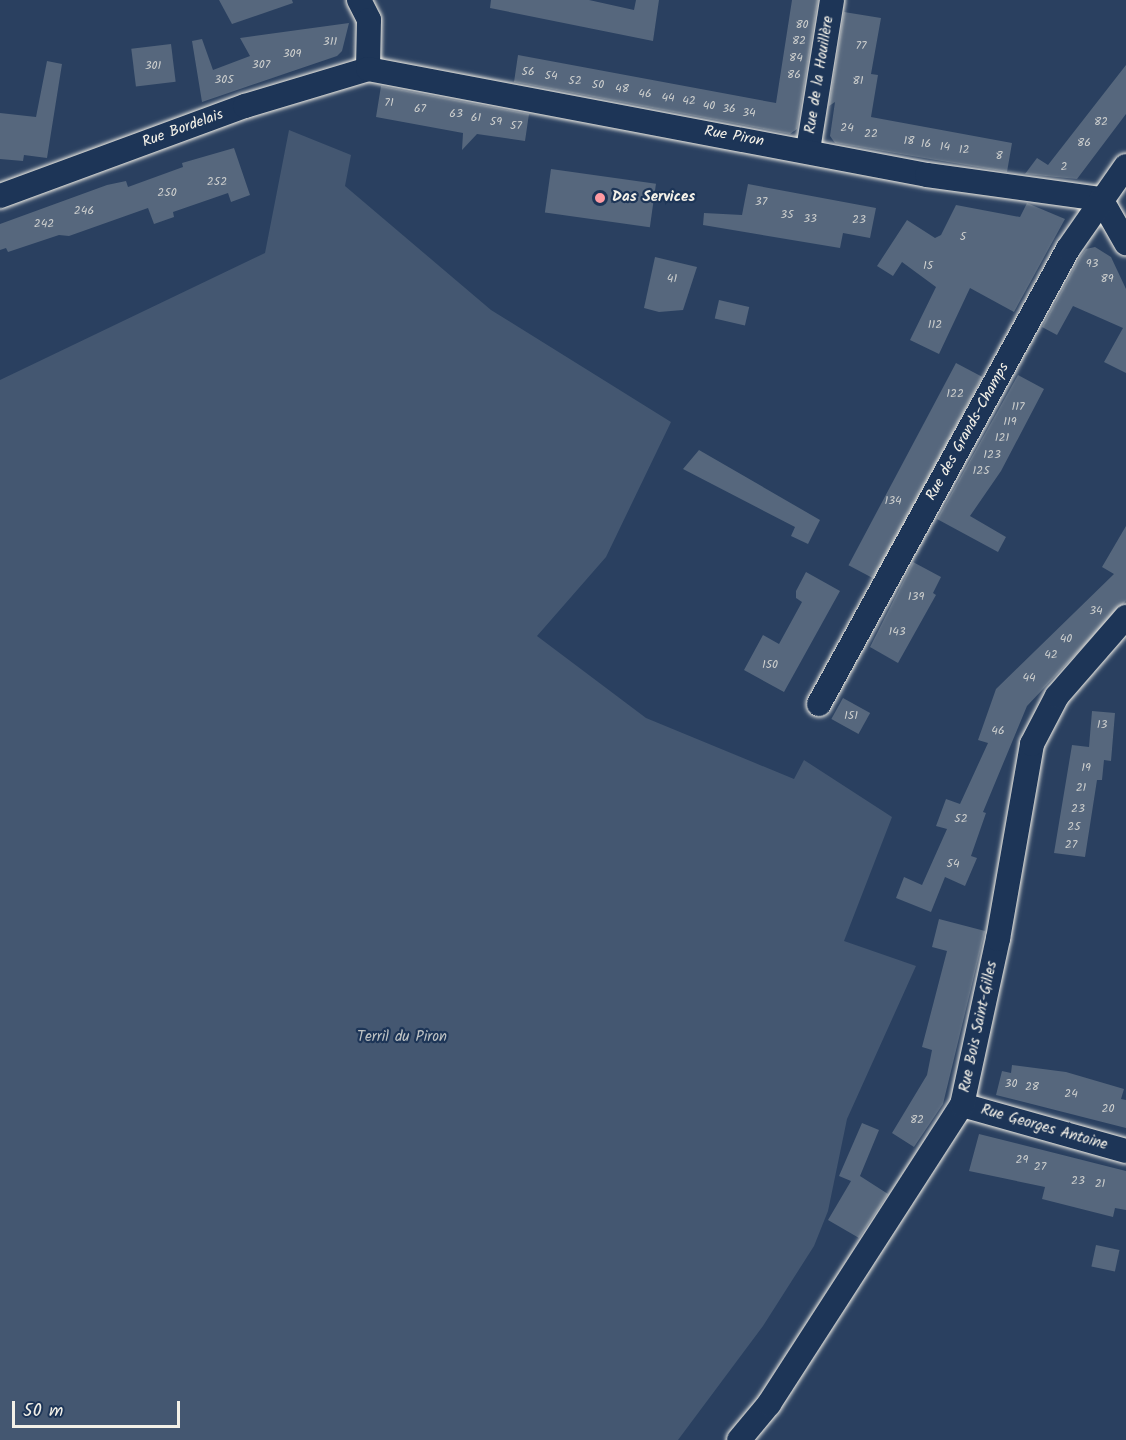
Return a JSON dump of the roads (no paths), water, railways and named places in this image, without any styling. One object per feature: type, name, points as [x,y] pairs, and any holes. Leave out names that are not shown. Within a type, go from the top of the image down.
[{"type":"street","points":[[359,0],[369,20],[368,69]]},
{"type":"street","name":"Rue de la Houillère","points":[[808,150],[832,0]]},
{"type":"street","name":"Rue Piron","points":[[368,69],[808,150],[927,175],[1101,199]]},
{"type":"street","name":"Rue Bordelais","points":[[0,196],[245,106],[368,69]]},
{"type":"street","name":"Rue des Grands-Champs","points":[[819,704],[1068,249],[1126,166]]},
{"type":"street","points":[[1101,199],[1126,243]]},
{"type":"street","name":"Rue Bois Saint-Gilles","points":[[739,1440],[769,1404],[962,1105],[999,939],[1032,744],[1057,696],[1126,617]]},
{"type":"street","name":"Rue Georges Antoine","points":[[962,1105],[1126,1151]]},
{"type":"place","name":"Das Services","points":[[600,198]]},
{"type":"park label","name":"Terril du Piron","points":[[402,1038]]}]
